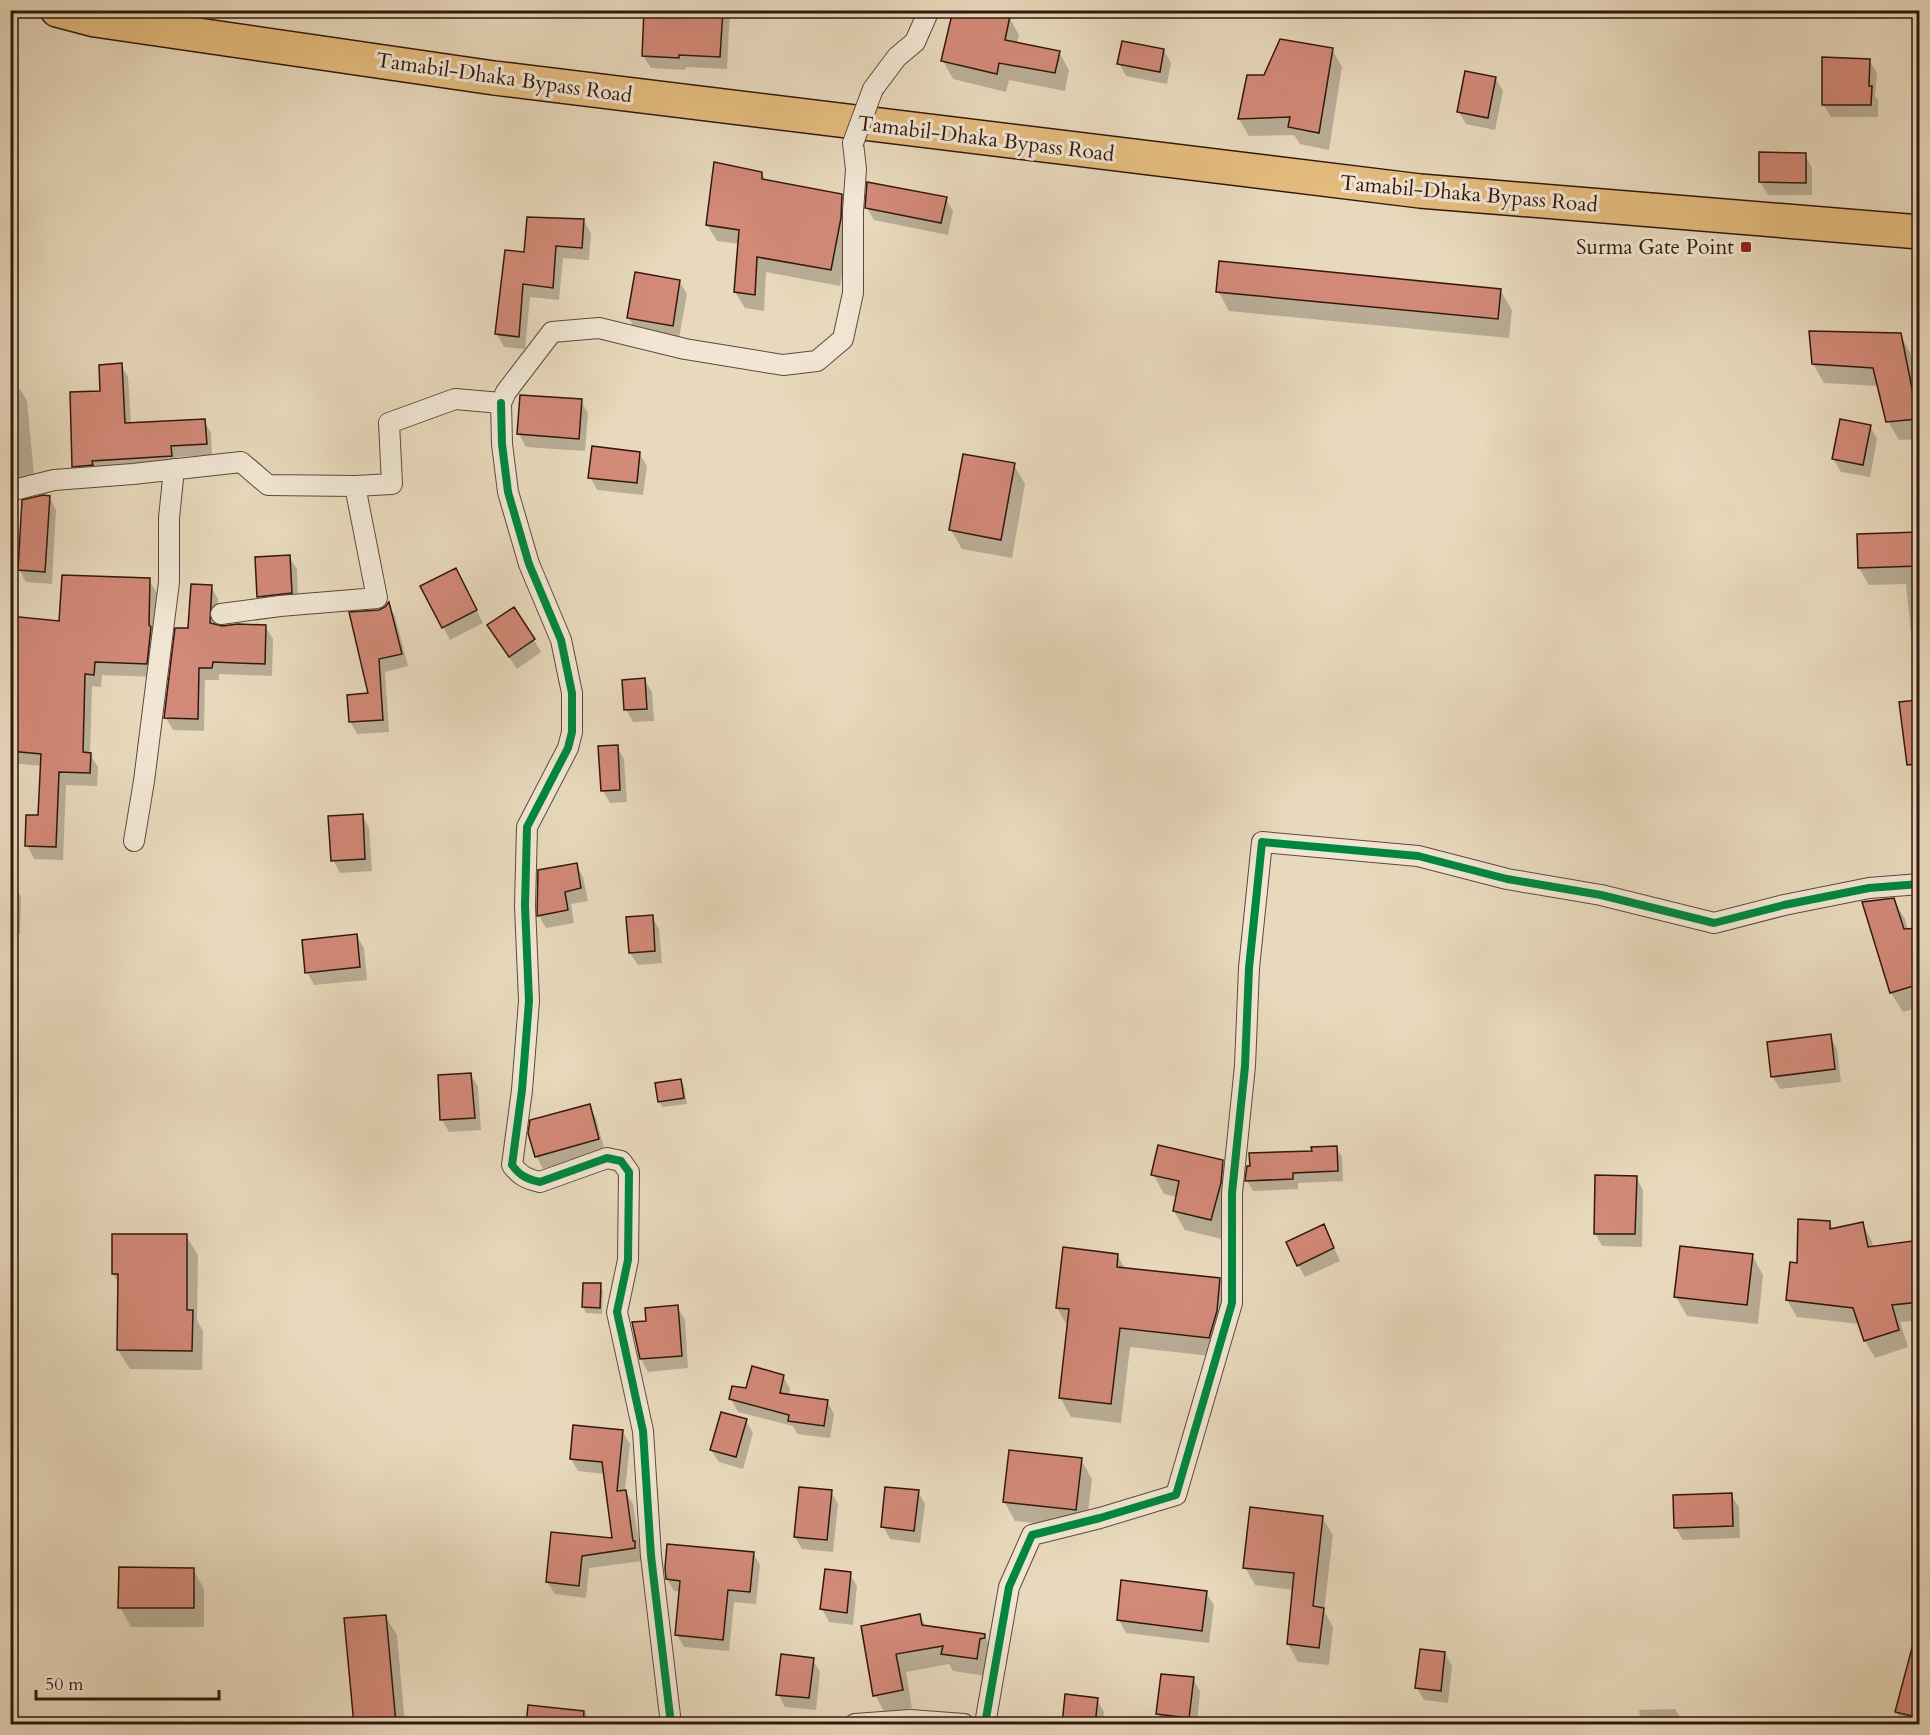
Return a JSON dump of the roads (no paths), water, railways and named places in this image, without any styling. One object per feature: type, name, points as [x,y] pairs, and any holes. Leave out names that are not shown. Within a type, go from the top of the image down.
[{"type":"highway","name":"Tamabil-Dhaka Bypass Road","points":[[57,10],[95,20],[494,78],[1420,192],[1920,232]]},
{"type":"street","points":[[671,1725],[651,1556],[643,1431],[616,1312],[628,1260],[629,1172],[621,1161],[607,1158],[540,1182],[519,1174],[512,1165],[522,1090],[529,1001],[525,906],[527,827],[568,748],[572,732],[572,693],[561,640],[529,564],[508,492],[502,444],[501,403],[506,392],[552,332],[599,328],[685,349],[783,365],[818,361],[843,339],[853,293],[853,211],[856,169],[853,143],[873,89],[897,57],[915,42],[929,10]]},
{"type":"street","points":[[10,491],[54,480],[241,462],[268,485],[392,484],[389,423],[455,399],[501,403]]},
{"type":"street","points":[[134,841],[144,781],[169,582],[170,518],[174,470]]},
{"type":"street","points":[[221,614],[280,606],[377,598],[355,486]]},
{"type":"street","points":[[985,1725],[1010,1587],[1032,1535],[1100,1518],[1176,1495],[1232,1303],[1232,1193],[1245,1066],[1249,968],[1262,842],[1418,856],[1507,879],[1600,895],[1714,923],[1784,905],[1869,888],[1920,884]]},
{"type":"street","points":[[855,1725],[910,1722],[964,1725]]},
{"type":"place","name":"Surma Gate Point","points":[[1746,247]]}]
